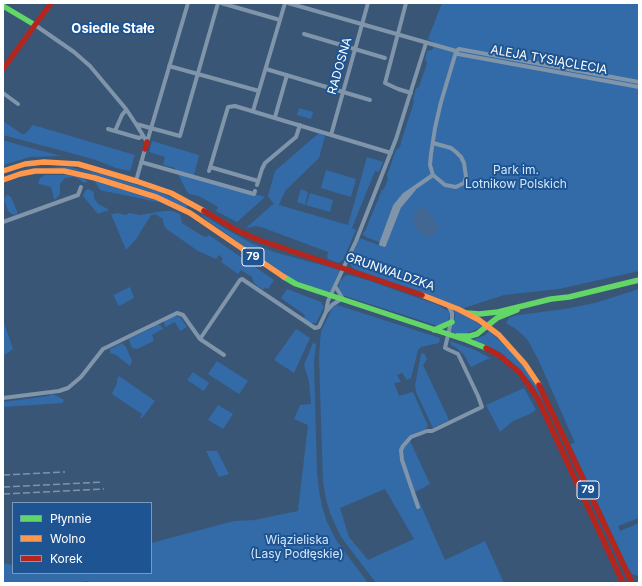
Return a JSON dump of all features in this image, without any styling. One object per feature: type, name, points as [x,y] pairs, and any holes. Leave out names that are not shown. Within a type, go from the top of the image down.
[{"type":"main road","points":[[3,69],[51,3]]},
{"type":"main road","points":[[3,6],[35,25]]},
{"type":"main road","points":[[145,150],[147,142]]},
{"type":"main road","name":"GRUNWALDZKA","points":[[3,171],[25,164],[57,162],[83,166],[136,181],[186,200],[253,237],[447,304],[488,326],[515,351],[528,367],[539,385],[632,583]]},
{"type":"main road","name":"79","points":[[3,180],[34,171],[60,171],[95,178],[156,197],[190,213],[284,278],[301,286],[448,334],[478,345],[500,356],[520,373],[530,386],[544,411],[623,583]]},
{"type":"main road","points":[[448,334],[470,336],[477,334],[497,318],[514,311],[639,280]]},
{"type":"main road","points":[[466,313],[493,313],[551,299],[569,297]]},
{"type":"main road","points":[[434,330],[452,322]]},
{"type":"street","points":[[147,142],[188,3]]},
{"type":"street","points":[[136,124],[180,136],[218,3]]},
{"type":"street","points":[[221,3],[280,20]]},
{"type":"street","points":[[253,111],[285,3]]},
{"type":"street","name":"ALEJA TYSIĄCLECIA","points":[[288,3],[456,51],[458,54],[639,87]]},
{"type":"street","name":"RADOSNA","points":[[331,134],[368,3]]},
{"type":"street","points":[[406,3],[386,83],[411,93]]},
{"type":"street","points":[[35,25],[74,52],[90,66],[126,110],[147,142]]},
{"type":"street","points":[[304,34],[385,58]]},
{"type":"street","points":[[326,312],[330,296],[344,268],[391,152],[426,43]]},
{"type":"street","name":"ALEJA TYSIĄCLECIA","points":[[456,51],[459,49],[639,82]]},
{"type":"street","points":[[433,142],[456,152],[464,163],[466,177],[464,183],[456,187],[445,185],[433,175],[430,165],[433,142],[441,102],[456,51]]},
{"type":"street","points":[[169,66],[259,91]]},
{"type":"street","points":[[266,69],[370,100]]},
{"type":"street","points":[[275,117],[287,76]]},
{"type":"street","points":[[3,93],[18,104]]},
{"type":"street","points":[[206,181],[228,107],[235,106],[275,117],[391,152]]},
{"type":"street","points":[[115,131],[122,115],[126,110]]},
{"type":"street","points":[[209,171],[257,183],[265,163],[296,137],[300,125]]},
{"type":"street","points":[[108,129],[139,138],[143,136]]},
{"type":"street","points":[[136,181],[145,150]]},
{"type":"street","points":[[141,162],[254,194],[255,191]]},
{"type":"street","points":[[382,244],[395,206],[404,195],[433,175]]},
{"type":"street","points":[[3,222],[78,195],[81,187]]},
{"type":"street","points":[[340,277],[354,272]]},
{"type":"street","points":[[200,339],[242,279],[316,328],[319,327],[326,312],[332,305],[342,300],[335,286]]},
{"type":"street","points":[[418,507],[402,460],[401,450],[403,446],[411,438],[427,431],[432,431],[482,407],[458,354],[445,348],[452,322],[452,313],[447,304]]},
{"type":"street","points":[[3,398],[59,391],[68,388],[81,377],[103,348],[174,314],[180,313],[183,315],[200,339],[224,356]]},
{"type":"green space","name":"Park im. Lotnikow Polskich","points":[[442,3],[639,3],[639,271],[559,289],[504,295],[464,308],[354,269],[351,266],[350,261],[359,238],[385,247],[386,245],[362,234],[365,231],[382,190],[384,189],[388,179],[387,175],[396,150],[401,144],[414,102],[413,99],[416,89],[419,87],[427,63],[425,59],[427,51],[432,50],[435,43],[428,39]]},
{"type":"green space","points":[[299,108],[313,112],[311,119],[297,115]]},
{"type":"green space","points":[[3,121],[22,134],[25,134],[33,125],[135,155],[130,171],[116,168],[93,159],[3,135]]},
{"type":"green space","points":[[319,133],[325,136],[319,158],[285,191],[279,205],[348,225],[367,157],[383,162],[379,172],[375,171],[352,228],[356,230],[343,260],[338,263],[328,259],[328,252],[261,227],[256,226],[246,228],[274,204],[268,196],[275,171]]},
{"type":"green space","points":[[3,140],[61,156],[30,157],[3,165]]},
{"type":"green space","points":[[152,141],[199,155],[194,175],[195,177],[265,197],[237,222],[216,211],[218,207],[199,196],[189,194],[175,168],[163,165],[165,157],[149,152]]},
{"type":"green space","points":[[50,167],[69,167],[102,174],[160,192],[188,205],[186,208],[148,191],[82,171]]},
{"type":"green space","points":[[326,170],[356,179],[351,197],[321,188]]},
{"type":"green space","points":[[45,175],[68,175],[83,178],[88,182],[84,183],[73,177],[65,178],[60,184],[60,194],[56,199],[54,199],[51,187],[38,183],[40,178]]},
{"type":"green space","points":[[95,181],[159,201],[100,190]]},
{"type":"green space","points":[[88,189],[94,192],[94,198],[98,204],[108,209],[107,212],[105,211],[98,214],[83,196],[85,191]]},
{"type":"green space","points":[[301,189],[308,192],[305,205],[297,202]]},
{"type":"green space","points":[[310,193],[333,200],[330,212],[306,205]]},
{"type":"green space","points":[[6,195],[11,197],[17,214],[13,215],[8,211],[4,199]]},
{"type":"green space","points":[[172,211],[180,214],[182,223],[201,235],[206,237],[209,235],[274,280],[268,289],[265,287],[263,290],[254,283],[252,277],[241,270],[238,274],[221,262],[223,258],[219,255],[216,259],[198,251],[168,230],[164,226],[163,219],[155,214],[151,215],[136,239],[126,250],[111,214],[116,213],[126,215],[129,213],[140,215]]},
{"type":"green space","points":[[203,215],[251,243],[274,252],[340,270],[330,293],[301,283],[285,275],[211,223],[202,216]]},
{"type":"green space","points":[[349,275],[438,305],[450,314],[448,321],[446,324],[438,326],[342,295],[338,289],[340,281],[345,276]]},
{"type":"green space","points":[[130,287],[134,298],[119,306],[113,295]]},
{"type":"green space","points":[[287,289],[321,302],[324,307],[316,323],[311,323],[304,319],[305,315],[281,298]]},
{"type":"green space","points":[[639,289],[639,518],[618,526],[620,531],[639,523],[638,576],[632,574],[627,566],[570,444],[575,443],[538,359],[527,339],[516,329],[506,323],[509,318],[518,315],[565,309],[595,303]]},
{"type":"green space","points":[[337,305],[440,338],[439,343],[421,347],[418,350],[411,378],[407,380],[402,373],[397,375],[401,382],[394,383],[399,396],[412,392],[414,394],[428,426],[425,430],[410,436],[410,441],[430,484],[415,492],[445,560],[485,541],[504,583],[376,583],[341,537],[330,513],[323,482],[319,356],[321,331],[333,307]],"holes":[[[385,489],[414,539],[368,560],[349,537],[340,508]]]},
{"type":"green space","points":[[454,310],[482,326],[466,333],[459,334],[451,332],[455,317]]},
{"type":"green space","points":[[174,316],[180,317],[187,327],[180,331],[175,322],[165,327],[164,321]]},
{"type":"green space","points":[[3,320],[13,349],[3,356]]},
{"type":"green space","points":[[157,324],[163,329],[152,335],[154,341],[137,349],[132,348],[129,339]]},
{"type":"green space","points":[[296,329],[310,338],[294,373],[274,360]]},
{"type":"green space","points":[[489,331],[509,349],[523,365],[535,384],[544,403],[533,385],[519,368],[500,352],[473,340],[485,335]]},
{"type":"green space","points":[[450,341],[475,350],[490,358],[471,367],[464,355],[451,345]]},
{"type":"green space","points":[[122,343],[126,347],[132,361],[130,366],[116,355],[110,353],[110,349]]},
{"type":"green space","name":"Wiązieliska (Lasy Podłęskie)","points":[[313,343],[316,344],[314,363],[317,472],[322,506],[327,522],[336,540],[368,583],[89,583],[88,581],[76,583],[3,583],[3,563],[12,565],[12,574],[152,574],[152,543],[234,521],[254,520],[298,511],[308,425],[294,419],[300,405],[311,404],[309,381],[304,365]]},
{"type":"green space","points":[[424,353],[427,359],[423,365],[449,420],[433,428],[416,392],[415,385],[421,354]]},
{"type":"green space","points":[[217,361],[248,381],[239,394],[208,374]]},
{"type":"green space","points":[[193,372],[209,383],[204,391],[187,380]]},
{"type":"green space","points":[[119,376],[155,401],[142,418],[140,418],[142,414],[112,394]]},
{"type":"green space","points":[[524,388],[536,410],[513,421],[500,432],[486,405]]},
{"type":"green space","points":[[51,394],[64,400],[62,403],[3,407],[3,402],[49,396]]},
{"type":"green space","points":[[218,405],[233,414],[223,429],[208,420]]},
{"type":"green space","points":[[206,451],[217,451],[229,474],[219,477]]},
{"type":"shaded area","points":[[423,208],[429,211],[437,225],[437,231],[431,237],[424,236],[413,223],[415,213],[418,209]]},
{"type":"railway","points":[[3,475],[65,472]]},
{"type":"railway","points":[[3,487],[103,482]]},
{"type":"railway","points":[[3,494],[104,489]]},
{"type":"traffic: fast","points":[[3,6],[35,25]]},
{"type":"traffic: fast","points":[[284,277],[296,284],[486,348]]},
{"type":"traffic: fast","points":[[467,313],[479,314],[498,312],[639,280]]},
{"type":"traffic: fast","points":[[457,336],[470,336],[477,334],[497,318],[517,310]]},
{"type":"traffic: fast","points":[[434,330],[452,322]]},
{"type":"traffic: slow","points":[[3,171],[25,164],[44,162],[78,164],[171,193],[204,211]]},
{"type":"traffic: slow","points":[[3,180],[35,171],[64,171],[95,178],[156,197],[190,213],[284,277]]},
{"type":"traffic: slow","points":[[422,295],[458,309],[479,320],[499,335],[525,364],[539,385]]},
{"type":"traffic: jam","points":[[3,69],[51,3]]},
{"type":"traffic: jam","points":[[145,149],[147,142]]},
{"type":"traffic: jam","points":[[204,211],[236,230],[259,240],[422,295]]},
{"type":"traffic: jam","points":[[486,348],[500,356],[520,373],[538,399],[623,583]]},
{"type":"traffic: jam","points":[[539,385],[632,583]]},
{"type":"district","name":"Osiedle Stałe","points":[[113,29]]}]
